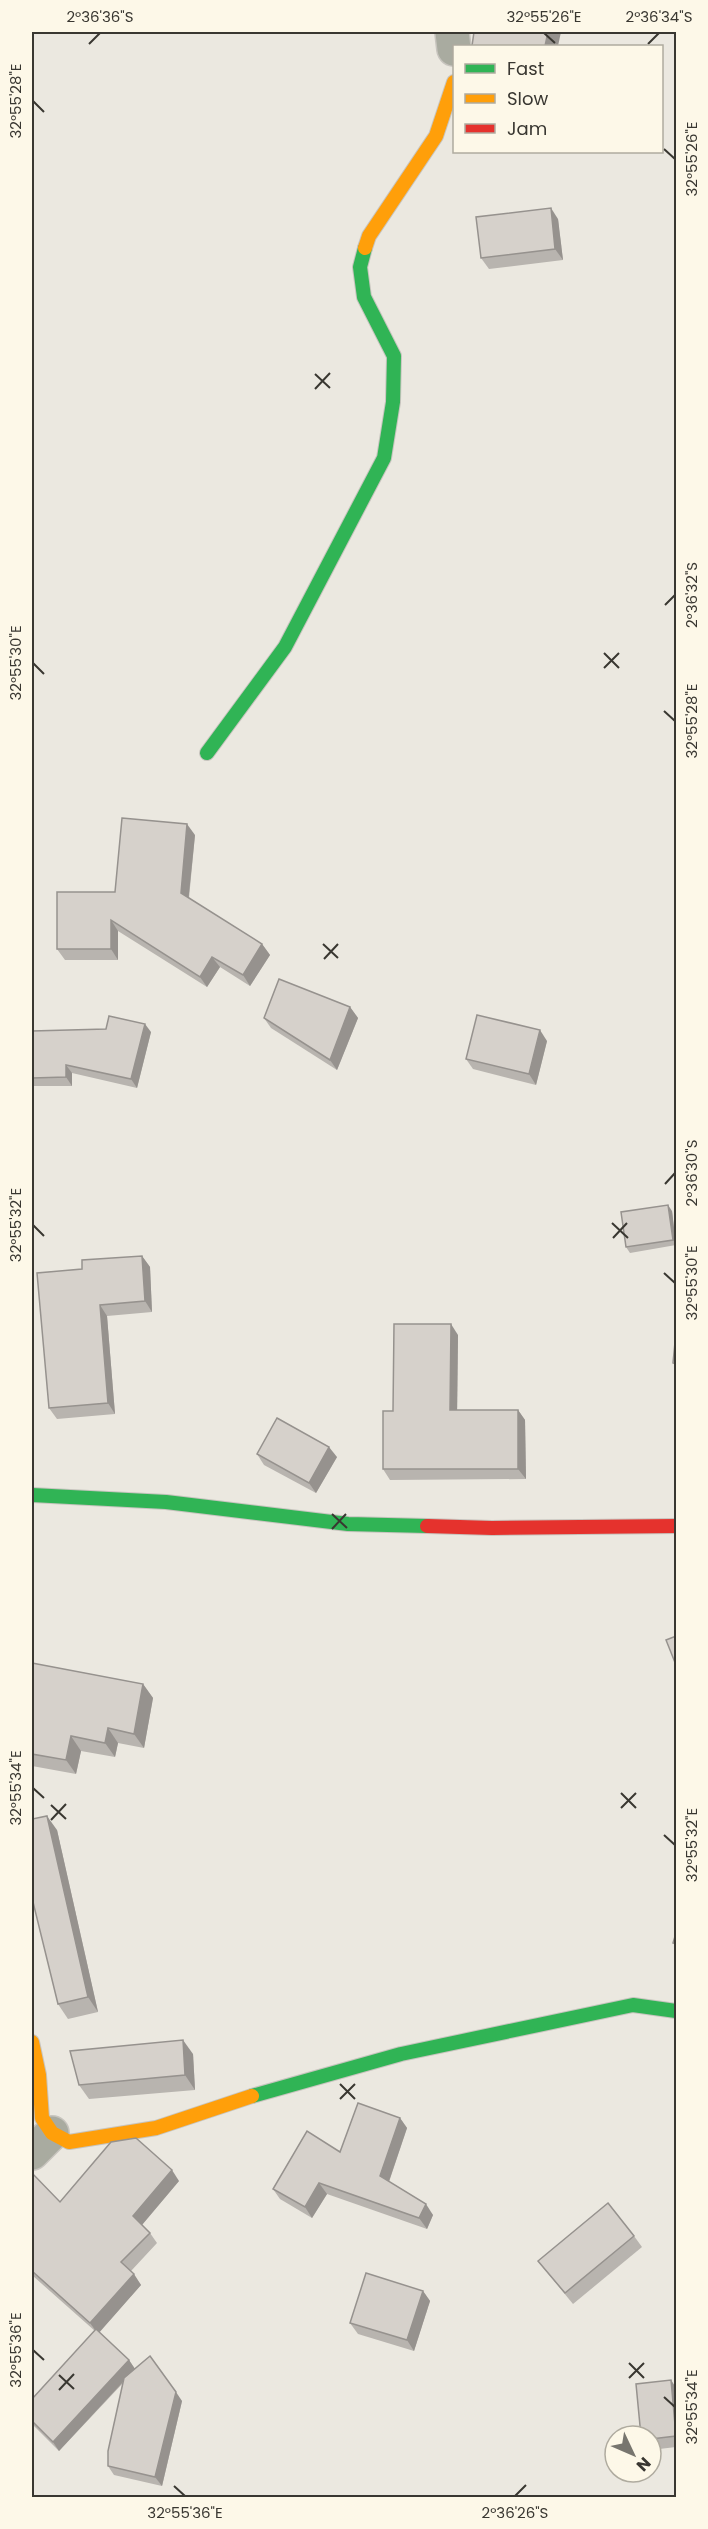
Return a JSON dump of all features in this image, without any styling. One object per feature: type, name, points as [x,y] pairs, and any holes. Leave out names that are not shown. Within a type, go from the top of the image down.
[{"type":"street","points":[[207,753],[285,647],[384,458],[393,402],[394,356],[364,297],[360,267],[369,236],[436,136],[453,85]]},
{"type":"street","points":[[32,1494],[166,1502],[348,1524],[492,1528],[676,1526]]},
{"type":"street","points":[[32,2042],[39,2075],[42,2143],[69,2142],[156,2128],[263,2092],[401,2054],[633,2005],[676,2011]]},
{"type":"building","points":[[474,32],[548,32],[545,45],[472,45]]},
{"type":"building","points":[[551,208],[555,249],[481,258],[476,217]]},
{"type":"building","points":[[122,818],[187,824],[181,893],[262,944],[243,975],[212,957],[200,977],[111,920],[111,949],[57,949],[57,892],[115,892]]},
{"type":"building","points":[[279,979],[350,1007],[330,1060],[264,1018]]},
{"type":"building","points":[[477,1015],[540,1030],[529,1074],[466,1059]]},
{"type":"building","points":[[109,1016],[145,1024],[131,1079],[66,1065],[66,1077],[32,1078],[32,1031],[106,1029]]},
{"type":"building","points":[[668,1205],[673,1240],[626,1247],[621,1212]]},
{"type":"building","points":[[142,1256],[145,1301],[100,1305],[108,1403],[49,1408],[37,1273],[82,1269],[82,1260]]},
{"type":"building","points":[[394,1324],[451,1324],[450,1410],[518,1410],[518,1469],[383,1469],[383,1411],[393,1411]]},
{"type":"building","points":[[676,1332],[676,1364],[673,1363]]},
{"type":"building","points":[[277,1418],[329,1447],[309,1483],[257,1454]]},
{"type":"building","points":[[676,1636],[676,1665],[666,1640]]},
{"type":"building","points":[[32,1663],[143,1684],[134,1734],[108,1728],[105,1743],[71,1736],[66,1760],[32,1754]]},
{"type":"building","points":[[47,1816],[88,1997],[58,2004],[32,1898],[32,1819]]},
{"type":"building","points":[[183,2040],[185,2075],[79,2085],[70,2051]]},
{"type":"building","points":[[358,2103],[400,2118],[380,2176],[426,2204],[419,2218],[319,2183],[305,2207],[273,2189],[307,2131],[340,2152]]},
{"type":"building","points":[[136,2138],[172,2170],[133,2216],[150,2233],[121,2262],[134,2274],[90,2323],[32,2271],[32,2173],[60,2202],[111,2142]]},
{"type":"building","points":[[608,2203],[634,2236],[565,2293],[538,2261]]},
{"type":"building","points":[[366,2273],[423,2291],[407,2340],[350,2323]]},
{"type":"building","points":[[96,2329],[129,2360],[53,2442],[32,2421],[32,2399]]},
{"type":"building","points":[[150,2356],[176,2392],[155,2477],[108,2466],[108,2451],[124,2378]]},
{"type":"building","points":[[671,2380],[676,2436],[663,2438],[663,2424],[640,2424],[636,2384]]},
{"type":"traffic: fast","points":[[207,753],[285,647],[384,458],[393,402],[394,356],[364,297],[360,267],[365,248]]},
{"type":"traffic: fast","points":[[32,1495],[166,1502],[348,1524],[427,1526]]},
{"type":"traffic: fast","points":[[252,2096],[401,2054],[633,2005],[676,2011]]},
{"type":"traffic: slow","points":[[365,248],[369,236],[436,136],[453,85]]},
{"type":"traffic: slow","points":[[32,2042],[39,2075],[42,2118],[52,2133],[69,2142],[156,2128],[252,2096]]},
{"type":"traffic: jam","points":[[427,1526],[492,1528],[676,1526]]}]
